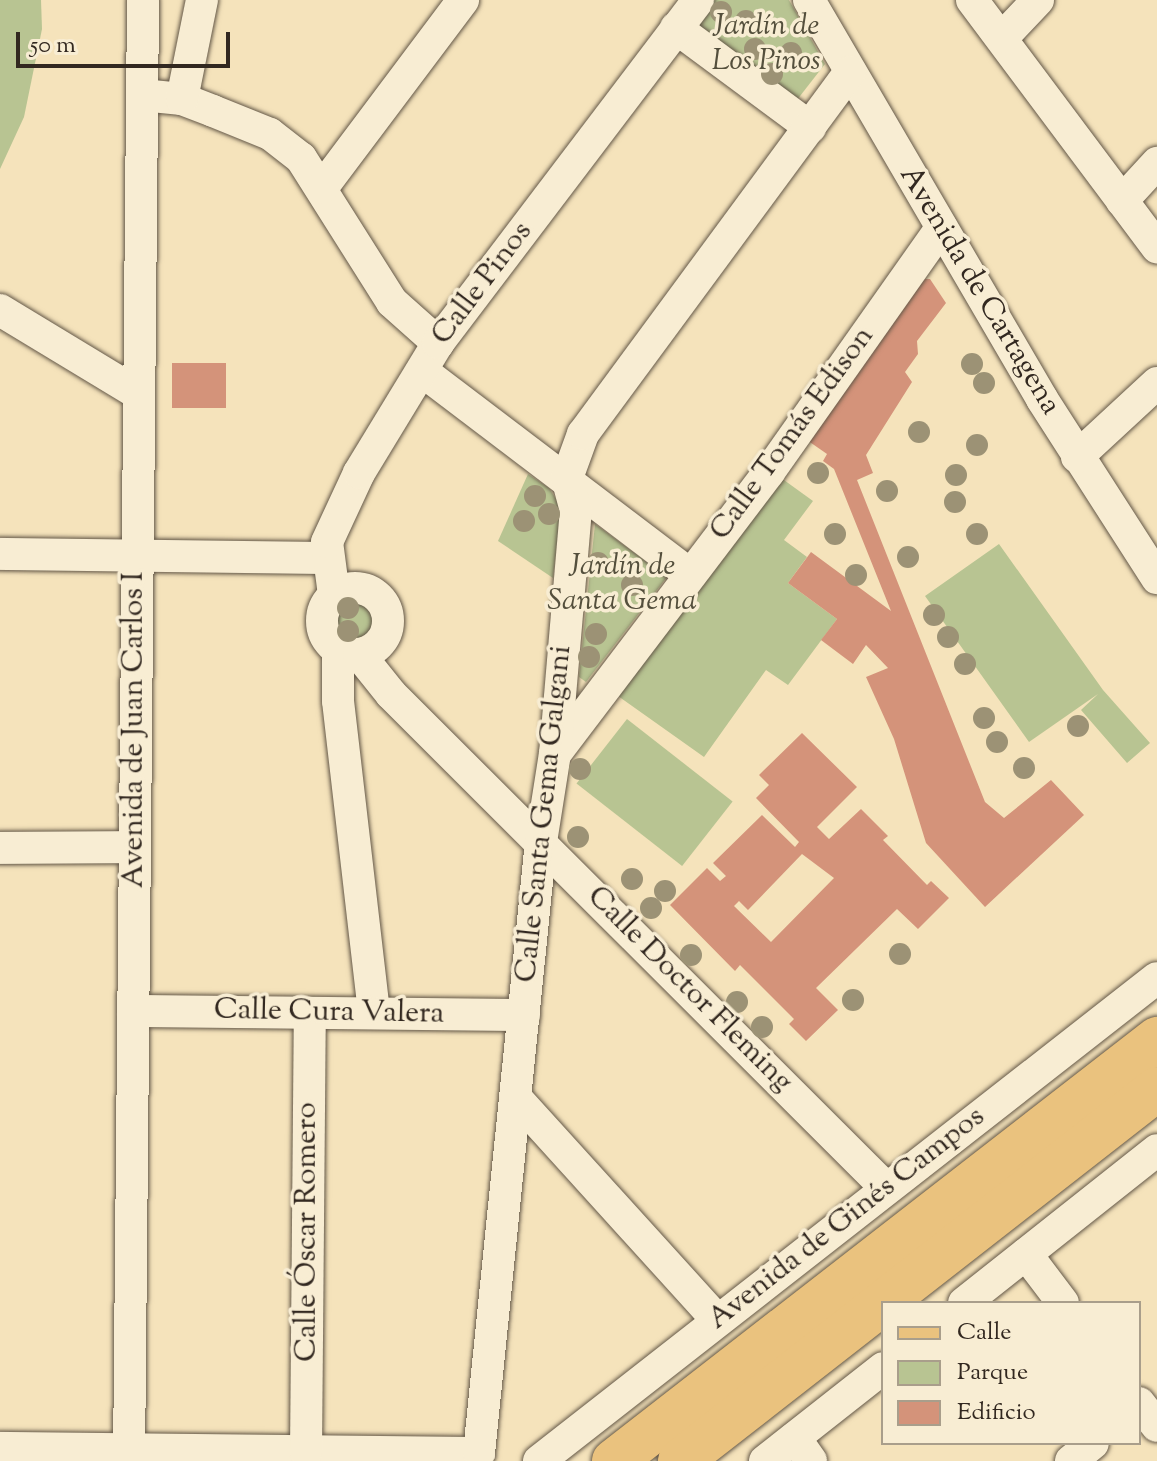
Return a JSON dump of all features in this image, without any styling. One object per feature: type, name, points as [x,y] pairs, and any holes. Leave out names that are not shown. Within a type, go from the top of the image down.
[{"type":"main road","name":"Avenida de Ginés Campos","points":[[614,1461],[1157,1039]]},
{"type":"main road","points":[[885,1301],[1157,1089]]},
{"type":"main road","points":[[680,1461],[881,1304]]},
{"type":"street","name":"Avenida de Juan Carlos I","points":[[130,1456],[137,393],[143,0]]},
{"type":"street","points":[[182,99],[202,0]]},
{"type":"street","points":[[322,188],[463,0]]},
{"type":"street","name":"Calle Pinos","points":[[334,595],[327,542],[345,497],[438,343],[698,0]]},
{"type":"street","name":"Avenida de Cartagena","points":[[809,0],[1077,457],[1157,578]]},
{"type":"street","points":[[972,0],[1003,37],[1157,247]]},
{"type":"street","points":[[1003,37],[1038,0]]},
{"type":"street","points":[[676,28],[810,127]]},
{"type":"street","points":[[567,478],[583,434],[850,72]]},
{"type":"street","points":[[142,95],[182,99],[270,134],[301,158],[392,302],[438,343]]},
{"type":"street","points":[[1122,201],[1157,163]]},
{"type":"street","name":"Calle Tomás Edison","points":[[555,754],[798,433],[941,228]]},
{"type":"street","points":[[0,310],[137,393]]},
{"type":"street","points":[[422,371],[567,478],[689,574]]},
{"type":"street","points":[[1077,457],[1157,383]]},
{"type":"street","name":"Calle Santa Gema Galgani","points":[[482,1457],[541,842],[555,754],[576,511],[567,478]]},
{"type":"street","points":[[0,554],[327,558]]},
{"type":"street","points":[[354,588],[383,603],[385,635],[379,645],[348,652],[321,624],[334,595],[354,588]]},
{"type":"street","points":[[348,652],[338,701],[374,1013]]},
{"type":"street","name":"Calle Doctor Fleming","points":[[348,652],[885,1187]]},
{"type":"street","points":[[0,848],[134,847]]},
{"type":"street","name":"Avenida de Ginés Campos","points":[[539,1461],[885,1187],[1157,978]]},
{"type":"street","name":"Calle Cura Valera","points":[[133,1011],[524,1015]]},
{"type":"street","name":"Calle Óscar Romero","points":[[306,1452],[310,1013]]},
{"type":"street","points":[[516,1098],[717,1320]]},
{"type":"street","points":[[967,1301],[1157,1150]]},
{"type":"street","points":[[1026,1254],[1061,1301]]},
{"type":"street","points":[[765,1461],[803,1450],[881,1370]]},
{"type":"street","points":[[1071,1461],[1091,1445]]},
{"type":"street","points":[[0,1448],[130,1456],[306,1452],[482,1457]]},
{"type":"green space","points":[[0,0],[41,0],[42,29],[24,117],[0,169]]},
{"type":"green space","name":"Jardín de Los Pinos","points":[[706,0],[789,0],[825,64],[786,114],[681,34]]},
{"type":"green space","name":"Jardín de Santa Gema","points":[[528,474],[549,488],[561,507],[553,578],[498,541]]},
{"type":"green space","points":[[777,475],[813,501],[784,540],[807,557],[788,583],[837,619],[788,685],[766,670],[704,757],[618,696]]},
{"type":"green space","name":"Jardín de Santa Gema","points":[[595,524],[667,577],[586,682],[579,677]]},
{"type":"green space","points":[[999,544],[1103,690],[1150,743],[1127,763],[1081,710],[1098,694],[1029,742],[925,596]]},
{"type":"green space","points":[[356,592],[376,600],[384,620],[376,640],[356,648],[336,640],[328,620],[336,600]]},
{"type":"green space","points":[[627,719],[733,801],[682,866],[577,784]]},
{"type":"building","points":[[918,279],[930,279],[946,303],[917,341],[918,354],[905,372],[912,382],[866,455],[873,473],[857,480],[985,802],[1004,818],[1051,780],[1084,815],[985,907],[926,843],[894,739],[866,677],[888,668],[866,645],[853,664],[821,640],[837,619],[788,583],[811,552],[891,611],[834,469],[823,461],[827,454],[804,438]]},
{"type":"building","points":[[172,363],[226,363],[226,408],[172,408]]},
{"type":"building","points":[[802,733],[857,787],[817,827],[829,839],[861,809],[888,836],[883,840],[927,885],[931,881],[949,898],[918,929],[897,909],[816,988],[838,1010],[806,1041],[789,1024],[794,1019],[740,965],[735,971],[670,905],[707,868],[720,881],[726,876],[713,863],[762,815],[795,847],[799,842],[756,798],[769,785],[759,775]],"holes":[[[802,854],[834,878],[771,942],[734,906],[739,901],[748,910]]]}]
